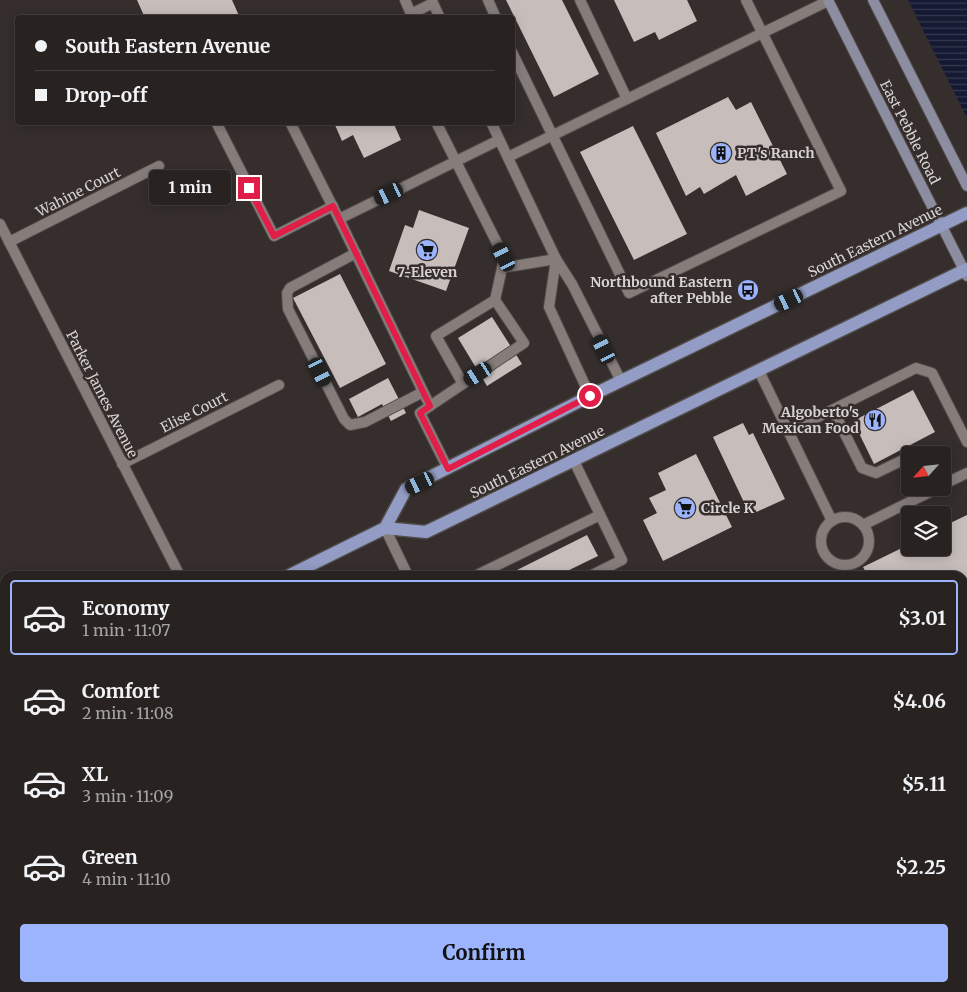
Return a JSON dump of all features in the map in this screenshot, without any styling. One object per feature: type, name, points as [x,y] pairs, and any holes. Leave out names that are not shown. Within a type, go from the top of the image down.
[{"type":"main road","name":"East Pebble Road","points":[[828,0],[966,272]]},
{"type":"main road","name":"East Pebble Road","points":[[874,0],[967,186]]},
{"type":"main road","name":"South Eastern Avenue","points":[[966,272],[426,532],[385,528],[406,490],[590,396],[967,213]]},
{"type":"main road","points":[[309,571],[385,528]]},
{"type":"street","points":[[405,0],[411,14],[433,3],[439,15]]},
{"type":"street","points":[[488,0],[495,15]]},
{"type":"street","points":[[580,0],[627,99]]},
{"type":"street","points":[[515,58],[629,292],[841,191],[746,0]]},
{"type":"street","points":[[508,157],[828,0]]},
{"type":"street","points":[[218,125],[274,236],[333,206]]},
{"type":"street","points":[[292,125],[430,406]]},
{"type":"street","points":[[437,125],[504,257],[495,300],[436,336],[462,384]]},
{"type":"street","points":[[492,125],[556,259],[572,284],[621,382]]},
{"type":"street","points":[[339,218],[499,140]]},
{"type":"street","name":"Wahine Court","points":[[9,242],[159,166]]},
{"type":"street","name":"Parker James Avenue","points":[[0,224],[177,571]]},
{"type":"street","points":[[356,253],[290,288],[286,293],[288,309],[344,419],[350,425],[365,422],[423,392]]},
{"type":"street","points":[[502,268],[556,259]]},
{"type":"street","points":[[556,259],[549,307],[590,396]]},
{"type":"street","points":[[448,469],[420,413],[524,343],[495,300]]},
{"type":"street","points":[[788,432],[916,368],[932,373],[967,442]]},
{"type":"street","points":[[759,371],[832,521]]},
{"type":"street","name":"Elise Court","points":[[122,464],[279,384]]},
{"type":"street","points":[[833,410],[862,468],[876,473],[901,461]]},
{"type":"street","points":[[574,461],[622,560],[600,571]]},
{"type":"street","points":[[951,481],[967,473]]},
{"type":"street","points":[[863,525],[918,496]]},
{"type":"street","points":[[485,571],[600,515]]},
{"type":"street","points":[[847,517],[855,518],[863,525],[869,537],[866,554],[860,560],[842,565],[834,562],[823,549],[822,533],[832,521],[847,517]]},
{"type":"street","points":[[385,528],[406,571]]},
{"type":"water","points":[[908,0],[967,0],[967,118]]},
{"type":"building","points":[[137,0],[232,0],[239,15],[144,15]]},
{"type":"building","points":[[506,0],[562,0],[599,74],[554,97]]},
{"type":"building","points":[[614,0],[687,0],[697,21],[659,40],[655,32],[634,42]]},
{"type":"building","name":"PT's Ranch","points":[[728,97],[736,110],[751,102],[787,174],[746,196],[736,175],[704,194],[700,187],[686,196],[656,133]]},
{"type":"building","points":[[335,125],[394,125],[401,140],[364,158],[353,135],[342,141]]},
{"type":"building","points":[[633,126],[687,234],[634,260],[580,152]]},
{"type":"building","points":[[419,210],[469,228],[446,291],[389,271],[405,225],[413,228]]},
{"type":"building","points":[[340,274],[386,364],[340,388],[293,298]]},
{"type":"building","points":[[492,317],[522,364],[487,386],[458,338]]},
{"type":"building","points":[[388,378],[406,413],[391,421],[382,404],[358,417],[349,399]]},
{"type":"building","points":[[913,390],[935,432],[908,446],[901,446],[901,450],[874,464],[853,421]]},
{"type":"building","points":[[743,423],[749,435],[753,433],[785,499],[750,515],[713,437]]},
{"type":"building","points":[[696,454],[732,527],[663,561],[643,520],[657,513],[649,498],[666,490],[658,473]]},
{"type":"building","points":[[967,515],[967,571],[865,571],[863,567],[901,548],[901,556],[951,556],[951,523]]},
{"type":"building","points":[[587,535],[598,556],[567,571],[515,571]]},
{"type":"place","name":"PT's Ranch","points":[[721,153]]},
{"type":"place","name":"7-Eleven","points":[[427,250]]},
{"type":"place","name":"Northbound Eastern after Pebble","points":[[748,290]]},
{"type":"place","name":"Algoberto's Mexican Food","points":[[875,420]]},
{"type":"place","name":"Circle K","points":[[685,508]]},
{"type":"route","points":[[249,188],[274,236],[333,206],[430,406],[420,413],[448,469],[590,396]]}]
